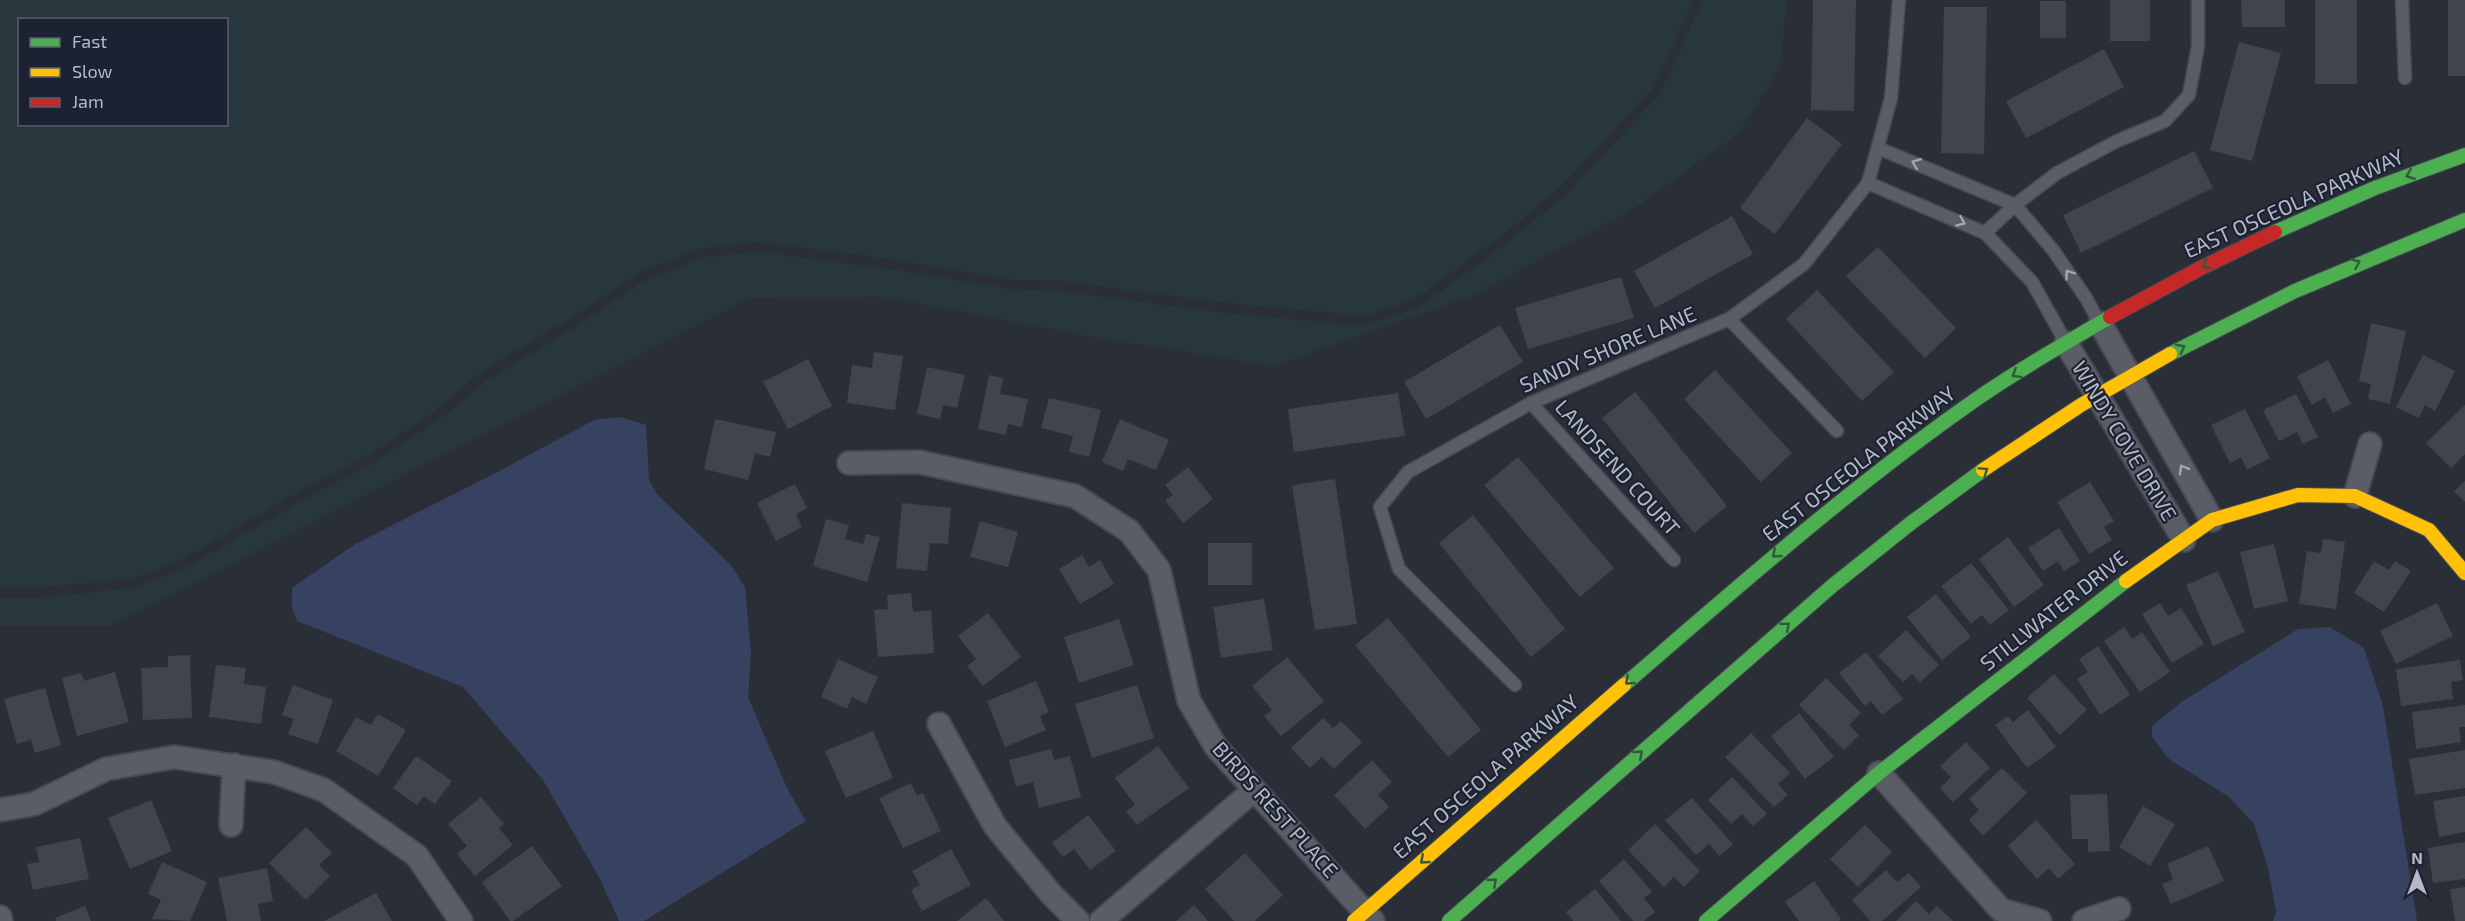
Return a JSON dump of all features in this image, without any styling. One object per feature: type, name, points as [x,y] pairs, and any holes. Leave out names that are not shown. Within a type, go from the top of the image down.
[{"type":"main road","name":"EAST OSCEOLA PARKWAY","points":[[1364,918],[1819,517],[1979,397],[2100,323],[2259,238],[2404,177],[2465,155]]},
{"type":"main road","points":[[1449,921],[1863,561],[1936,504],[2129,376],[2297,289],[2383,251],[2465,220]]},
{"type":"main road","name":"STILLWATER DRIVE","points":[[1706,921],[1879,772],[2144,567],[2212,520],[2298,495],[2355,496],[2429,530],[2465,573]]},
{"type":"street","name":"WINDY COVE DRIVE","points":[[2100,323],[2212,520]]},
{"type":"street","name":"WINDY COVE DRIVE","points":[[2066,343],[2184,540]]},
{"type":"street","points":[[2355,496],[2370,444]]},
{"type":"street","name":"BIRDS REST PLACE","points":[[849,463],[919,462],[1075,496],[1129,531],[1159,570],[1189,701],[1216,747],[1364,918]]},
{"type":"street","points":[[939,724],[995,826],[1051,894],[1078,921]]},
{"type":"street","points":[[0,810],[34,804],[106,769],[174,757],[274,772],[324,790],[417,856],[461,921]]},
{"type":"street","points":[[231,825],[234,765]]},
{"type":"street","points":[[1879,772],[2001,910],[2040,921]]},
{"type":"street","points":[[1101,921],[1254,790]]},
{"type":"street","points":[[2084,921],[2119,909]]},
{"type":"street","points":[[0,917],[2,921]]},
{"type":"lane","name":"SANDY SHORE LANE","points":[[1515,686],[1399,569],[1380,507],[1408,472],[1531,403],[1729,319],[1804,264],[1868,183],[1891,98],[1899,0]]},
{"type":"lane","points":[[1985,233],[2015,205],[2057,173],[2116,141],[2165,121],[2189,95],[2198,46],[2198,0]]},
{"type":"lane","points":[[2402,0],[2405,78]]},
{"type":"lane","points":[[1878,148],[2015,205],[2053,250],[2100,323]]},
{"type":"lane","points":[[1868,183],[1985,233],[2032,282],[2066,343]]},
{"type":"lane","points":[[1729,319],[1837,431]]},
{"type":"lane","name":"LANDSEND COURT","points":[[1531,403],[1674,560]]},
{"type":"shaded area","points":[[0,0],[1694,0],[1653,89],[1560,188],[1500,237],[1415,299],[1364,316],[1218,302],[1061,281],[1014,280],[897,260],[760,242],[703,248],[641,271],[571,318],[483,371],[432,413],[370,454],[308,486],[178,562],[130,579],[34,588],[0,588]]},
{"type":"shaded area","points":[[1703,0],[1787,0],[1780,67],[1740,132],[1635,208],[1472,296],[1274,366],[1093,337],[884,297],[750,298],[110,626],[0,626],[0,598],[34,598],[133,588],[182,570],[374,462],[436,422],[487,380],[575,327],[645,280],[705,257],[760,252],[896,270],[1012,289],[1060,291],[1217,312],[1363,326],[1418,308],[1504,245],[1565,195],[1660,94]]},
{"type":"water","points":[[621,417],[646,425],[649,480],[657,494],[731,565],[745,587],[751,653],[748,697],[787,788],[806,821],[644,921],[619,921],[600,879],[543,780],[463,687],[297,621],[292,608],[292,588],[355,544],[492,475],[594,420]]},
{"type":"water","points":[[2330,627],[2364,648],[2383,706],[2417,921],[2273,921],[2276,912],[2268,868],[2254,824],[2229,797],[2169,759],[2152,737],[2152,726],[2183,701],[2298,629]]},
{"type":"building","points":[[1813,0],[1856,0],[1854,111],[1811,110]]},
{"type":"building","points":[[2110,0],[2150,0],[2150,41],[2110,41]]},
{"type":"building","points":[[2241,0],[2285,0],[2285,27],[2242,27]]},
{"type":"building","points":[[2315,0],[2357,0],[2357,84],[2315,84]]},
{"type":"building","points":[[2448,0],[2465,0],[2465,76],[2448,76]]},
{"type":"building","points":[[2040,1],[2066,1],[2066,38],[2040,38]]},
{"type":"building","points":[[1944,7],[1987,7],[1984,154],[1941,153]]},
{"type":"building","points":[[2239,42],[2281,53],[2252,161],[2210,150]]},
{"type":"building","points":[[2104,49],[2124,87],[2026,138],[2006,101]]},
{"type":"building","points":[[1807,118],[1842,144],[1775,234],[1740,208]]},
{"type":"building","points":[[2194,151],[2213,188],[2081,253],[2063,215]]},
{"type":"building","points":[[1732,216],[1753,254],[1655,308],[1634,271]]},
{"type":"building","points":[[1878,247],[1956,328],[1925,358],[1846,276]]},
{"type":"building","points":[[1621,277],[1634,318],[1528,349],[1515,308]]},
{"type":"building","points":[[1817,290],[1894,372],[1862,401],[1786,319]]},
{"type":"building","points":[[2371,323],[2406,331],[2390,404],[2368,399],[2371,384],[2359,381]]},
{"type":"building","points":[[1500,325],[1523,362],[1426,419],[1404,382]]},
{"type":"building","points":[[874,352],[903,356],[895,410],[847,403],[852,365],[872,368]]},
{"type":"building","points":[[2423,355],[2455,371],[2435,411],[2425,405],[2419,418],[2396,407]]},
{"type":"building","points":[[808,359],[832,406],[788,429],[763,382]]},
{"type":"building","points":[[2328,360],[2351,404],[2333,413],[2325,397],[2312,405],[2297,376]]},
{"type":"building","points":[[927,367],[965,375],[957,408],[943,405],[940,419],[917,414]]},
{"type":"building","points":[[1715,370],[1792,453],[1761,482],[1684,399]]},
{"type":"building","points":[[989,375],[1003,378],[1000,394],[1028,399],[1022,427],[1008,424],[1006,435],[978,429]]},
{"type":"building","points":[[1635,392],[1727,506],[1694,533],[1602,418]]},
{"type":"building","points":[[1398,393],[1405,436],[1294,452],[1288,409]]},
{"type":"building","points":[[2296,394],[2318,437],[2303,444],[2297,432],[2279,441],[2263,410]]},
{"type":"building","points":[[1049,398],[1101,410],[1089,457],[1069,452],[1073,436],[1041,428]]},
{"type":"building","points":[[2465,405],[2465,454],[2451,468],[2426,443]]},
{"type":"building","points":[[2245,409],[2270,458],[2247,470],[2241,457],[2230,463],[2211,425]]},
{"type":"building","points":[[715,419],[776,432],[770,457],[755,453],[748,480],[704,469]]},
{"type":"building","points":[[1120,419],[1169,440],[1156,470],[1128,459],[1123,471],[1102,462]]},
{"type":"building","points":[[1518,457],[1614,568],[1580,597],[1484,485]]},
{"type":"building","points":[[1188,467],[1213,499],[1183,523],[1165,500],[1173,495],[1165,485]]},
{"type":"building","points":[[1335,479],[1357,624],[1315,630],[1292,485]]},
{"type":"building","points":[[2465,481],[2465,502],[2454,491]]},
{"type":"building","points":[[2090,482],[2114,521],[2104,527],[2112,540],[2089,554],[2057,502]]},
{"type":"building","points":[[795,484],[807,508],[796,514],[802,527],[776,541],[757,503]]},
{"type":"building","points":[[902,503],[951,508],[948,544],[930,543],[927,571],[896,568]]},
{"type":"building","points":[[1473,515],[1565,629],[1531,657],[1439,543]]},
{"type":"building","points":[[826,519],[849,525],[845,539],[863,544],[866,534],[880,537],[867,582],[813,566]]},
{"type":"building","points":[[980,521],[1018,532],[1008,567],[970,557]]},
{"type":"building","points":[[2059,528],[2080,561],[2064,571],[2058,561],[2043,571],[2028,548]]},
{"type":"building","points":[[2008,537],[2044,585],[2014,607],[1979,559]]},
{"type":"building","points":[[2323,539],[2345,542],[2336,609],[2299,604],[2307,551],[2321,553]]},
{"type":"building","points":[[1208,543],[1252,543],[1252,585],[1208,585]]},
{"type":"building","points":[[2274,544],[2288,601],[2254,609],[2240,552]]},
{"type":"building","points":[[1082,555],[1089,567],[1100,560],[1114,584],[1080,604],[1059,569]]},
{"type":"building","points":[[2374,561],[2389,570],[2395,561],[2411,571],[2384,612],[2354,593]]},
{"type":"building","points":[[1971,563],[2009,610],[1990,625],[1982,615],[1971,624],[1941,586]]},
{"type":"building","points":[[2218,571],[2245,632],[2213,646],[2186,585]]},
{"type":"building","points":[[911,593],[913,612],[931,610],[934,653],[878,657],[874,610],[888,609],[887,595]]},
{"type":"building","points":[[1936,594],[1971,637],[1942,660],[1907,617]]},
{"type":"building","points":[[1264,599],[1273,650],[1221,658],[1213,607]]},
{"type":"building","points":[[2160,603],[2168,616],[2181,608],[2204,644],[2172,663],[2142,614]]},
{"type":"building","points":[[2437,603],[2453,636],[2396,664],[2380,631]]},
{"type":"building","points":[[988,613],[1021,657],[983,686],[967,666],[976,659],[958,636]]},
{"type":"building","points":[[1388,618],[1481,730],[1448,757],[1355,645]]},
{"type":"building","points":[[1119,619],[1134,665],[1079,683],[1064,637]]},
{"type":"building","points":[[2124,627],[2132,639],[2142,632],[2170,672],[2140,692],[2104,641]]},
{"type":"building","points":[[1906,630],[1939,665],[1920,682],[1912,674],[1903,682],[1878,656]]},
{"type":"building","points":[[2098,646],[2130,695],[2100,715],[2077,679],[2088,672],[2079,659]]},
{"type":"building","points":[[1866,652],[1903,699],[1882,715],[1871,701],[1865,706],[1839,673]]},
{"type":"building","points":[[190,655],[192,718],[143,720],[141,668],[168,667],[168,656]]},
{"type":"building","points":[[1287,657],[1324,701],[1281,736],[1264,716],[1272,710],[1252,686]]},
{"type":"building","points":[[838,659],[878,677],[866,704],[852,697],[847,709],[821,697]]},
{"type":"building","points":[[2460,660],[2463,680],[2451,682],[2453,699],[2401,706],[2396,669]]},
{"type":"building","points":[[216,665],[246,668],[244,684],[266,687],[261,724],[209,717]]},
{"type":"building","points":[[115,672],[129,722],[77,736],[62,678],[81,673],[84,681]]},
{"type":"building","points":[[2054,674],[2087,710],[2060,735],[2027,698]]},
{"type":"building","points":[[1826,678],[1861,713],[1849,725],[1859,735],[1844,750],[1799,705]]},
{"type":"building","points":[[1036,681],[1049,712],[1040,716],[1046,730],[1005,747],[987,701]]},
{"type":"building","points":[[293,685],[333,700],[318,744],[288,734],[294,719],[282,715]]},
{"type":"building","points":[[1137,685],[1154,738],[1092,758],[1075,704]]},
{"type":"building","points":[[45,688],[61,745],[35,753],[31,740],[17,744],[4,699]]},
{"type":"building","points":[[2465,705],[2465,727],[2459,727],[2461,742],[2416,749],[2412,712]]},
{"type":"building","points":[[2028,710],[2056,747],[2027,768],[1995,725],[2008,716],[2013,722]]},
{"type":"building","points":[[1799,713],[1834,757],[1805,779],[1771,736]]},
{"type":"building","points":[[378,714],[406,730],[378,776],[336,751],[356,717],[371,725]]},
{"type":"building","points":[[1323,718],[1333,728],[1341,721],[1362,742],[1334,769],[1322,757],[1310,768],[1291,748]]},
{"type":"building","points":[[873,731],[893,778],[846,798],[825,751]]},
{"type":"building","points":[[1751,733],[1790,773],[1778,784],[1788,795],[1774,807],[1725,757]]},
{"type":"building","points":[[1966,742],[1990,768],[1953,802],[1940,788],[1951,777],[1940,766]]},
{"type":"building","points":[[1158,746],[1189,788],[1137,825],[1126,811],[1135,805],[1115,778]]},
{"type":"building","points":[[1051,749],[1054,760],[1070,756],[1081,797],[1039,808],[1033,782],[1016,787],[1009,760]]},
{"type":"building","points":[[2465,750],[2465,788],[2415,795],[2409,759]]},
{"type":"building","points":[[416,756],[452,781],[435,804],[424,796],[417,805],[393,788]]},
{"type":"building","points":[[1372,760],[1392,782],[1378,795],[1389,807],[1365,829],[1334,795]]},
{"type":"building","points":[[2002,768],[2027,793],[1983,836],[1969,820],[1979,810],[1969,799]]},
{"type":"building","points":[[1732,777],[1767,814],[1753,826],[1742,814],[1731,824],[1708,800]]},
{"type":"building","points":[[911,783],[917,796],[923,793],[941,831],[903,848],[879,798]]},
{"type":"building","points":[[2107,794],[2110,851],[2088,852],[2088,839],[2072,839],[2070,795]]},
{"type":"building","points":[[2465,796],[2465,832],[2439,837],[2433,801]]},
{"type":"building","points":[[481,797],[504,824],[499,828],[513,845],[475,876],[457,854],[467,846],[448,824]]},
{"type":"building","points":[[1692,798],[1733,844],[1719,856],[1709,844],[1696,855],[1665,820]]},
{"type":"building","points":[[151,800],[172,851],[130,869],[108,818]]},
{"type":"building","points":[[2143,806],[2175,824],[2150,866],[2119,847]]},
{"type":"building","points":[[1088,815],[1116,851],[1090,870],[1074,849],[1063,857],[1052,843]]},
{"type":"building","points":[[2036,820],[2075,864],[2058,879],[2049,868],[2037,879],[2008,846]]},
{"type":"building","points":[[1655,824],[1700,871],[1684,887],[1674,877],[1664,887],[1628,850]]},
{"type":"building","points":[[1865,825],[1892,852],[1858,887],[1830,859]]},
{"type":"building","points":[[306,827],[332,853],[319,865],[330,876],[306,900],[269,863]]},
{"type":"building","points":[[80,838],[89,879],[33,890],[27,864],[39,862],[36,847]]},
{"type":"building","points":[[2465,842],[2465,879],[2433,883],[2428,848]]},
{"type":"building","points":[[532,846],[562,886],[510,921],[482,882]]},
{"type":"building","points":[[2208,846],[2224,881],[2171,904],[2162,884],[2173,879],[2167,864]]},
{"type":"building","points":[[951,849],[971,885],[922,911],[911,890],[920,885],[912,871]]},
{"type":"building","points":[[1245,853],[1283,895],[1255,921],[1234,921],[1205,889]]},
{"type":"building","points":[[1624,859],[1652,892],[1644,898],[1655,912],[1644,921],[1633,921],[1599,881]]},
{"type":"building","points":[[162,862],[207,882],[190,921],[152,919],[161,900],[148,894]]},
{"type":"building","points":[[267,868],[273,901],[258,904],[261,921],[227,921],[218,878]]},
{"type":"building","points":[[1886,870],[1897,882],[1909,873],[1921,887],[1882,921],[1870,921],[1852,900]]},
{"type":"building","points":[[1814,881],[1841,919],[1839,921],[1799,921],[1785,902]]},
{"type":"building","points":[[2465,887],[2465,921],[2455,921],[2450,889]]},
{"type":"building","points":[[1595,889],[1621,921],[1573,921],[1566,912]]},
{"type":"building","points":[[376,893],[392,921],[324,921]]},
{"type":"building","points":[[986,898],[1004,921],[957,921]]},
{"type":"building","points":[[1916,901],[1929,914],[1937,906],[1953,921],[1896,921]]},
{"type":"building","points":[[1194,905],[1208,921],[1176,921]]},
{"type":"building","points":[[85,906],[91,921],[56,921],[55,918]]},
{"type":"traffic: fast","points":[[2275,232],[2375,188],[2465,155]]},
{"type":"traffic: fast","points":[[2170,354],[2295,291],[2465,220]]},
{"type":"traffic: fast","points":[[1624,685],[1797,537],[1932,431],[1994,387],[2110,317]]},
{"type":"traffic: fast","points":[[1449,921],[1832,586],[1911,523],[1983,470]]},
{"type":"traffic: fast","points":[[1706,921],[1879,773],[2126,581]]},
{"type":"traffic: slow","points":[[1983,470],[2081,405],[2170,354]]},
{"type":"traffic: slow","points":[[2126,581],[2212,520],[2298,495],[2355,496],[2429,530],[2465,573]]},
{"type":"traffic: slow","points":[[1354,921],[1624,685]]},
{"type":"traffic: jam","points":[[2110,317],[2201,268],[2275,232]]}]
